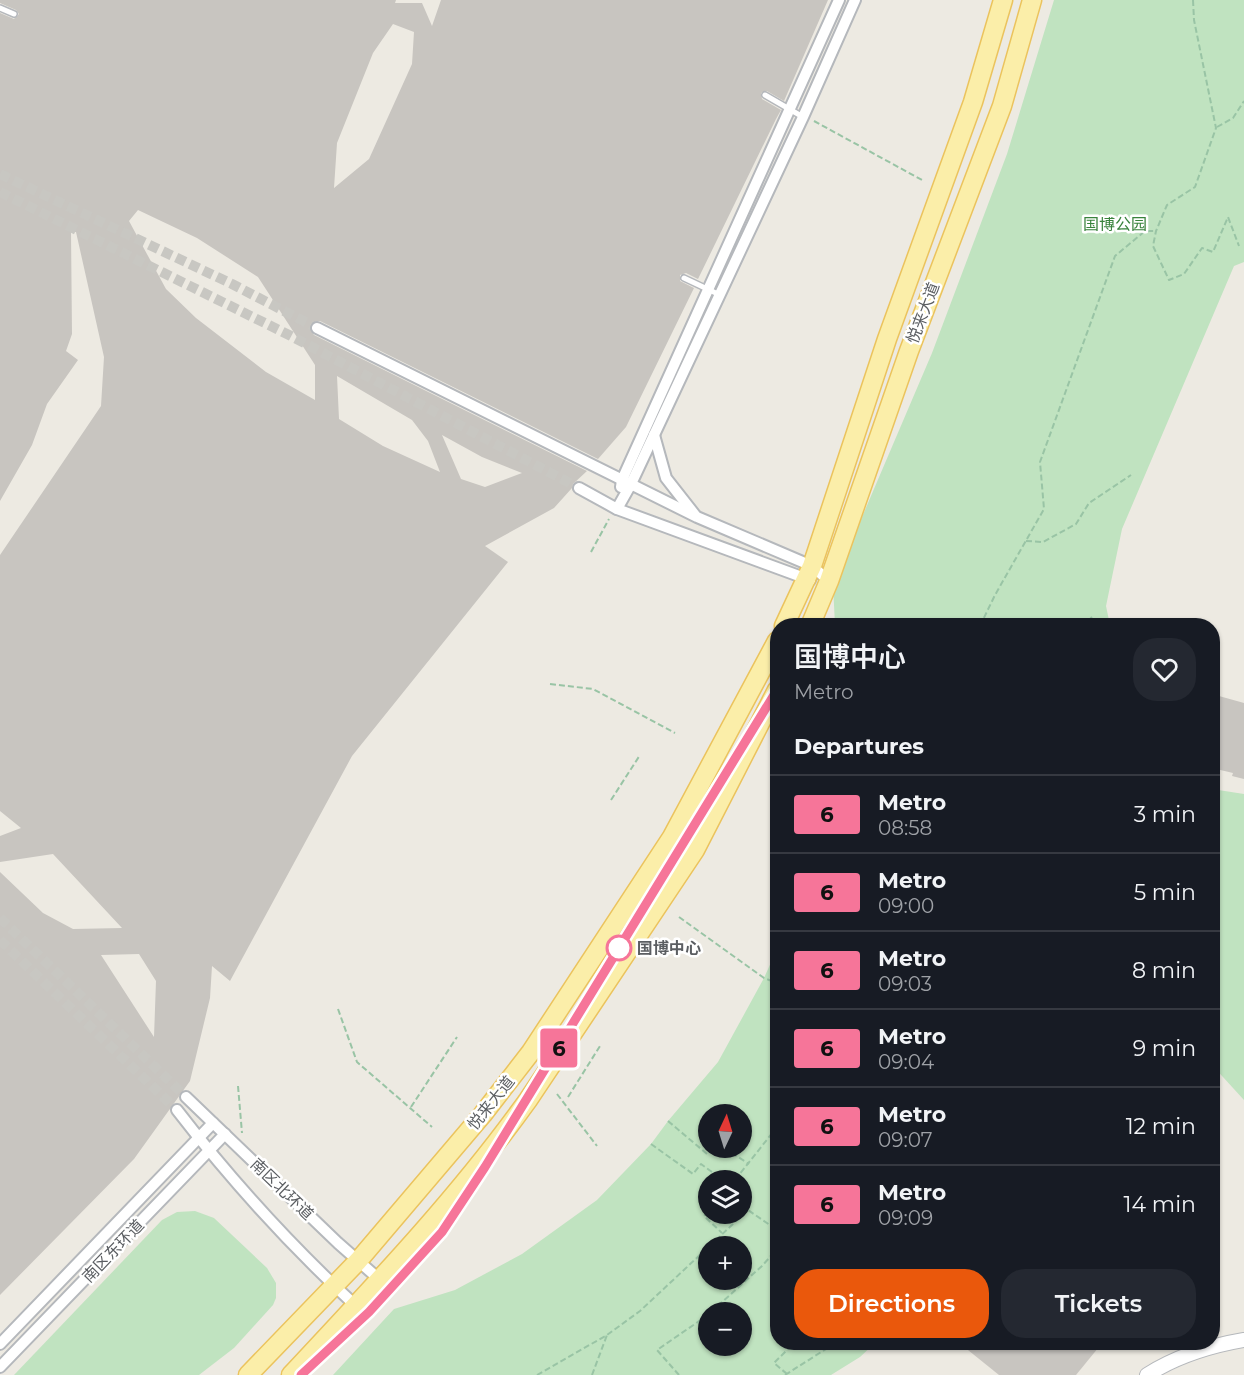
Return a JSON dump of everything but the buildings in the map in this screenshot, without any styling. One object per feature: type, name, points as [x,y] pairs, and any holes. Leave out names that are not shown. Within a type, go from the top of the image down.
[{"type":"main road","name":"悦来大道","points":[[788,618],[809,573],[887,339],[973,102],[1003,0]]},
{"type":"main road","name":"悦来大道","points":[[813,618],[829,581],[909,351],[1002,106],[1032,0]]},
{"type":"main road","name":"悦来大道","points":[[248,1375],[358,1261],[509,1082],[555,1018],[672,837],[770,654]]},
{"type":"main road","name":"悦来大道","points":[[291,1375],[419,1238],[505,1132],[576,1031],[695,850],[770,704]]},
{"type":"street","points":[[617,509],[626,482],[709,290],[839,0]]},
{"type":"street","points":[[626,482],[654,435],[803,117],[855,0]]},
{"type":"street","points":[[317,328],[809,573]]},
{"type":"street","points":[[654,435],[666,478],[697,517]]},
{"type":"street","points":[[579,488],[617,509],[829,581]]},
{"type":"street","name":"南区北环道","points":[[186,1097],[380,1280]]},
{"type":"street","name":"南区北环道","points":[[177,1110],[209,1152],[314,1266],[356,1305]]},
{"type":"street","name":"南区东环道","points":[[0,1344],[213,1122]]},
{"type":"street","name":"南区东环道","points":[[0,1367],[225,1134]]},
{"type":"street","points":[[1220,1344],[1244,1340]]},
{"type":"street","points":[[1147,1375],[1166,1363],[1202,1350]]},
{"type":"lane","points":[[0,8],[14,14]]},
{"type":"lane","points":[[765,95],[803,117]]},
{"type":"lane","points":[[684,278],[720,295]]},
{"type":"path","points":[[1193,0],[1194,20],[1216,128],[1195,187],[1167,205],[1156,231],[1153,246],[1169,280],[1184,274],[1202,248],[1213,252],[1228,216],[1239,246]]},
{"type":"path","points":[[1216,128],[1233,118],[1244,101]]},
{"type":"path","points":[[803,117],[816,121],[922,180]]},
{"type":"path","points":[[984,618],[1044,509],[1040,462],[1114,256],[1145,231],[1156,231]]},
{"type":"path","points":[[1026,541],[1043,542],[1076,524],[1089,504],[1131,475]]},
{"type":"path","points":[[591,552],[609,519]]},
{"type":"path","points":[[550,684],[593,689],[675,733]]},
{"type":"path","points":[[611,800],[639,755]]},
{"type":"path","points":[[679,917],[770,980]]},
{"type":"path","points":[[338,1009],[357,1062],[432,1127]]},
{"type":"path","points":[[411,1108],[457,1037]]},
{"type":"path","points":[[568,1097],[600,1046]]},
{"type":"path","points":[[238,1086],[242,1133]]},
{"type":"path","points":[[557,1094],[597,1146]]},
{"type":"path","points":[[668,1121],[698,1146]]},
{"type":"path","points":[[744,1170],[770,1136]]},
{"type":"path","points":[[651,1144],[693,1174],[701,1164],[709,1170]]},
{"type":"path","points":[[740,1158],[749,1164]]},
{"type":"path","points":[[537,1375],[607,1335],[640,1311],[748,1210],[770,1225]]},
{"type":"path","points":[[712,1224],[722,1233]]},
{"type":"path","points":[[722,1302],[770,1257]]},
{"type":"path","points":[[679,1375],[657,1350],[698,1322]]},
{"type":"path","points":[[592,1375],[607,1335]]},
{"type":"path","points":[[787,1350],[774,1363],[786,1374],[824,1350]]},
{"type":"green space","name":"国博公园","points":[[1054,0],[1244,0],[1244,262],[1234,266],[1122,529],[1106,606],[1109,618],[835,618],[833,585],[932,353],[1007,154]]},
{"type":"green space","points":[[1220,790],[1244,794],[1244,1100],[1220,1074]]},
{"type":"green space","points":[[770,965],[770,1350],[868,1350],[860,1357],[831,1375],[333,1375],[394,1309],[455,1290],[522,1254],[597,1200],[651,1144],[718,1062]]},
{"type":"green space","points":[[195,1211],[214,1218],[267,1268],[276,1283],[276,1298],[273,1305],[234,1348],[199,1375],[14,1375],[162,1220],[177,1212]]},
{"type":"tunnel","points":[[0,174],[232,284],[317,328]]},
{"type":"tunnel","points":[[0,192],[289,335],[579,488]]},
{"type":"tunnel","points":[[0,918],[186,1097]]},
{"type":"tunnel","points":[[0,940],[177,1110]]},
{"type":"metro line","name":"6","points":[[301,1375],[369,1312],[442,1232],[485,1167],[770,701]]},
{"type":"place","name":"国博中心","points":[[619,948]]}]
